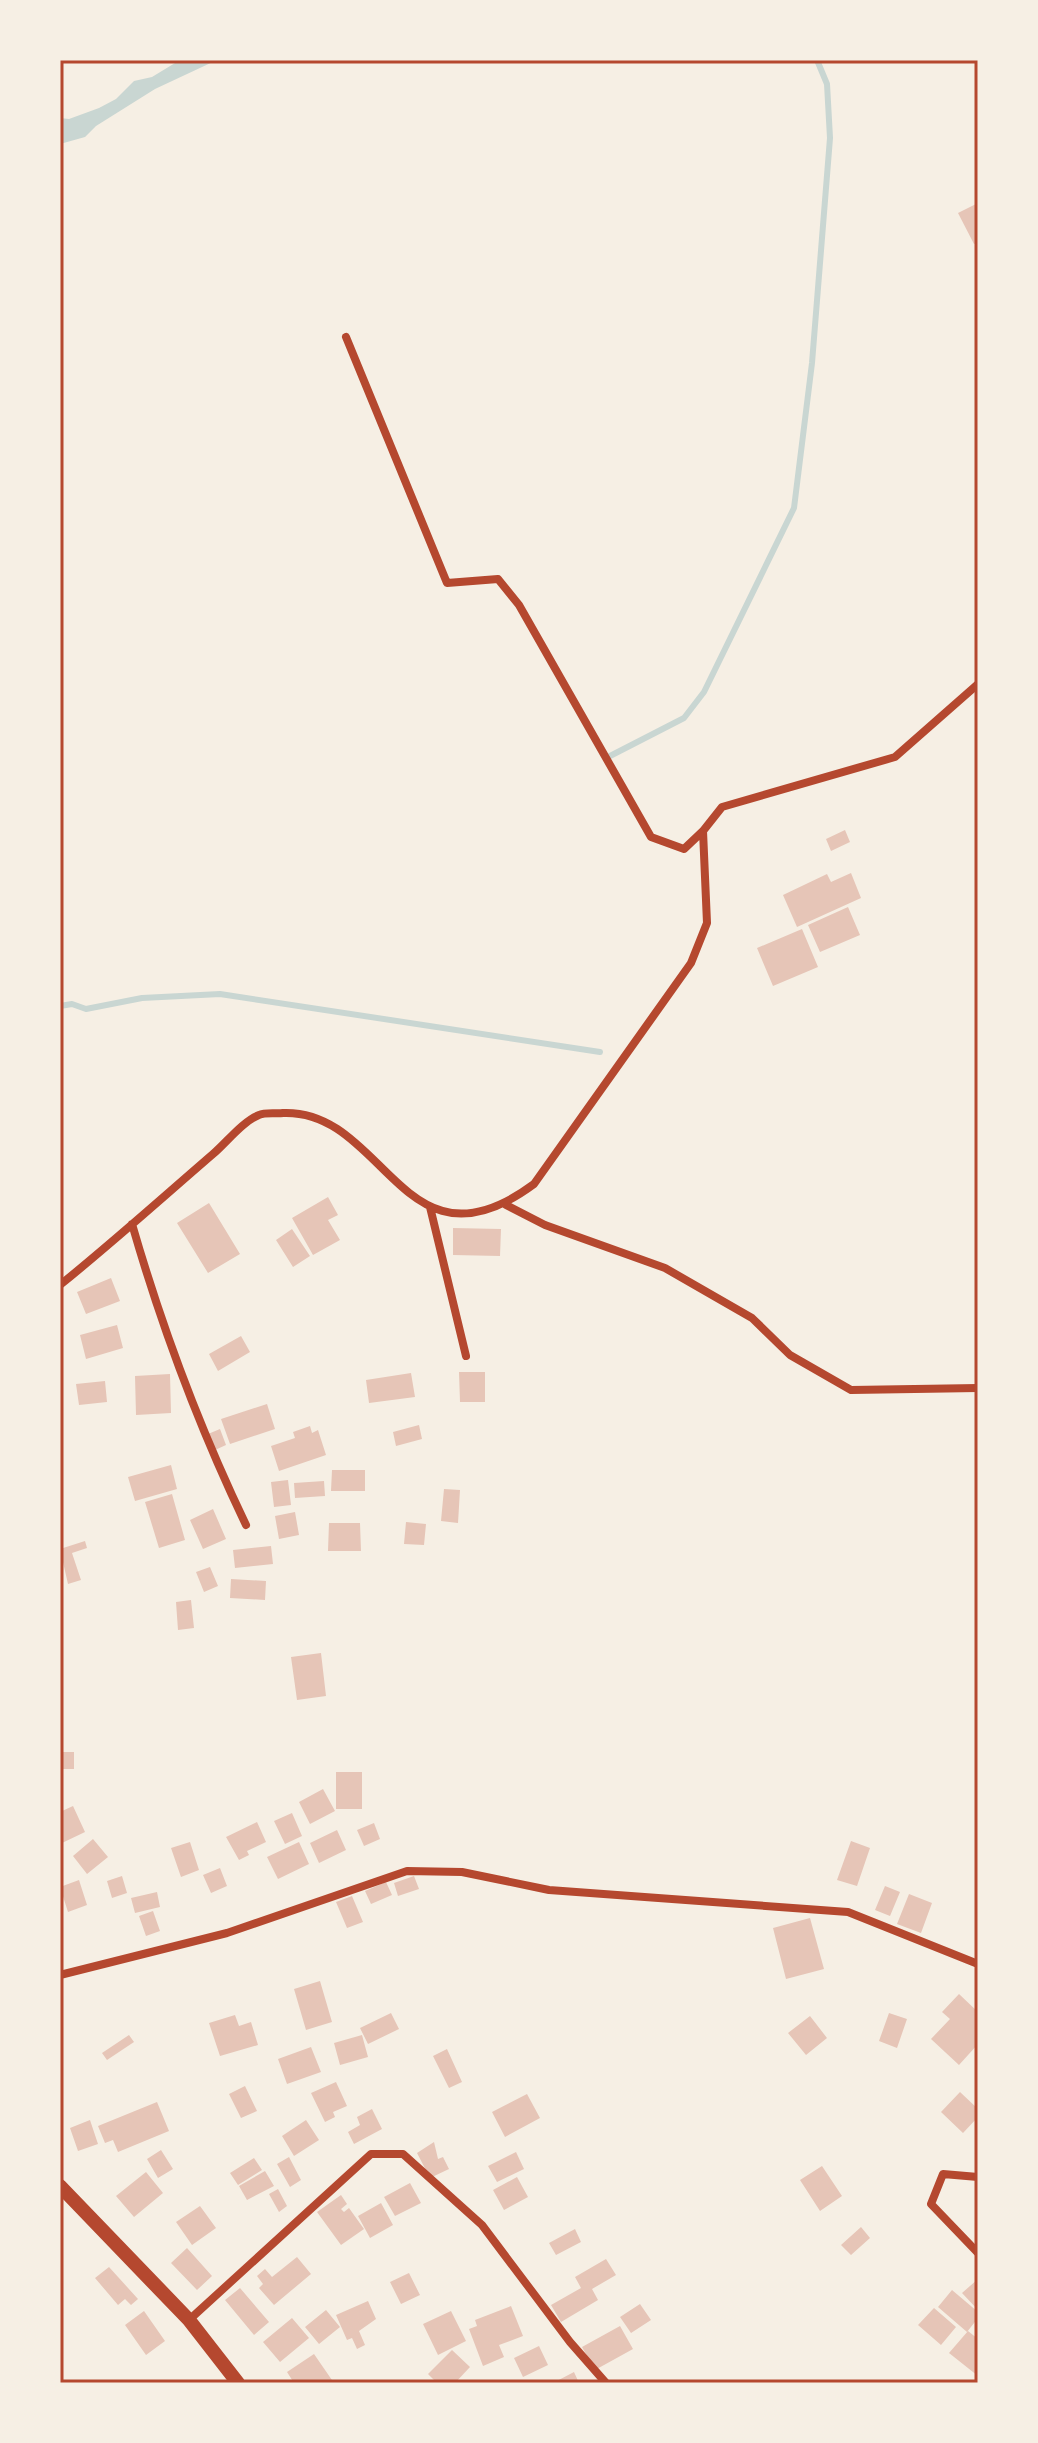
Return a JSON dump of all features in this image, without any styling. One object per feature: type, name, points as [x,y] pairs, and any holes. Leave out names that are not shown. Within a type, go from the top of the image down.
[{"type":"main road","points":[[60,2186],[189,2320],[238,2383]]},
{"type":"street","points":[[346,337],[447,583],[498,579],[519,605],[651,837],[684,849],[722,807],[895,757],[978,684]]},
{"type":"street","points":[[60,1285],[259,1115],[305,1113],[341,1130],[402,1191],[430,1207],[471,1215],[506,1205],[534,1184],[691,963],[707,923],[703,831]]},
{"type":"street","points":[[506,1205],[545,1225],[665,1268],[752,1318],[790,1355],[851,1390],[978,1388]]},
{"type":"street","points":[[430,1207],[466,1356]]},
{"type":"street","points":[[132,1224],[158,1315],[201,1429],[246,1525]]},
{"type":"street","points":[[60,1975],[227,1933],[407,1871],[462,1872],[549,1890],[848,1912],[978,1964]]},
{"type":"street","points":[[189,2320],[371,2154],[403,2154],[482,2225],[570,2342],[606,2383]]},
{"type":"street","points":[[978,2177],[943,2174],[931,2204],[978,2253]]},
{"type":"shaded area","points":[[180,60],[217,60],[155,89],[96,126],[85,137],[60,144],[60,118],[69,119],[99,108],[116,99],[134,81],[152,77]]},
{"type":"building","points":[[978,203],[978,243],[974,244],[958,213]]},
{"type":"building","points":[[845,830],[850,842],[831,851],[826,839]]},
{"type":"building","points":[[851,873],[861,898],[797,927],[783,895],[827,874],[831,882]]},
{"type":"building","points":[[848,907],[860,935],[820,952],[808,925]]},
{"type":"building","points":[[802,929],[818,967],[773,986],[757,948]]},
{"type":"building","points":[[328,1197],[338,1215],[328,1220],[340,1240],[313,1255],[292,1218]]},
{"type":"building","points":[[209,1203],[240,1254],[208,1273],[177,1223]]},
{"type":"building","points":[[453,1228],[501,1229],[500,1256],[453,1255]]},
{"type":"building","points":[[292,1229],[310,1256],[293,1267],[276,1240]]},
{"type":"building","points":[[111,1278],[120,1301],[86,1314],[77,1292]]},
{"type":"building","points":[[117,1325],[123,1348],[86,1359],[80,1335]]},
{"type":"building","points":[[241,1336],[250,1352],[218,1371],[209,1354]]},
{"type":"building","points":[[459,1372],[485,1372],[485,1402],[460,1402]]},
{"type":"building","points":[[411,1373],[415,1397],[369,1403],[366,1380]]},
{"type":"building","points":[[170,1374],[171,1413],[136,1415],[135,1376]]},
{"type":"building","points":[[105,1381],[107,1402],[79,1405],[76,1384]]},
{"type":"building","points":[[267,1404],[275,1429],[230,1444],[221,1419]]},
{"type":"building","points":[[419,1425],[422,1439],[396,1446],[393,1432]]},
{"type":"building","points":[[310,1426],[312,1433],[318,1430],[326,1455],[279,1471],[271,1446],[295,1438],[293,1432]]},
{"type":"building","points":[[220,1429],[226,1445],[215,1450],[208,1434]]},
{"type":"building","points":[[171,1465],[177,1489],[135,1501],[128,1477]]},
{"type":"building","points":[[332,1470],[365,1470],[365,1491],[331,1491]]},
{"type":"building","points":[[288,1480],[291,1505],[274,1507],[271,1482]]},
{"type":"building","points":[[324,1481],[325,1496],[295,1498],[294,1483]]},
{"type":"building","points":[[444,1489],[460,1490],[458,1523],[441,1521]]},
{"type":"building","points":[[172,1494],[185,1540],[159,1548],[145,1502]]},
{"type":"building","points":[[213,1509],[226,1539],[203,1549],[190,1520]]},
{"type":"building","points":[[295,1512],[299,1535],[279,1539],[275,1516]]},
{"type":"building","points":[[406,1522],[426,1524],[424,1545],[404,1544]]},
{"type":"building","points":[[329,1523],[360,1523],[361,1551],[328,1551]]},
{"type":"building","points":[[85,1541],[87,1548],[72,1553],[81,1580],[68,1584],[60,1549]]},
{"type":"building","points":[[271,1546],[273,1564],[235,1568],[233,1550]]},
{"type":"building","points":[[210,1567],[218,1586],[204,1592],[196,1572]]},
{"type":"building","points":[[231,1579],[266,1581],[265,1600],[230,1598]]},
{"type":"building","points":[[191,1600],[194,1628],[178,1630],[176,1602]]},
{"type":"building","points":[[321,1653],[326,1696],[297,1700],[291,1657]]},
{"type":"building","points":[[60,1752],[74,1752],[74,1769],[60,1769]]},
{"type":"building","points":[[336,1772],[362,1772],[362,1809],[336,1809]]},
{"type":"building","points":[[323,1789],[335,1811],[310,1824],[299,1802]]},
{"type":"building","points":[[73,1806],[85,1832],[62,1843],[60,1812]]},
{"type":"building","points":[[292,1813],[302,1836],[285,1844],[274,1821]]},
{"type":"building","points":[[257,1822],[266,1842],[247,1851],[249,1855],[239,1860],[226,1837]]},
{"type":"building","points":[[374,1823],[380,1839],[364,1846],[357,1830]]},
{"type":"building","points":[[337,1830],[346,1850],[319,1863],[310,1843]]},
{"type":"building","points":[[93,1839],[108,1857],[87,1874],[73,1856]]},
{"type":"building","points":[[851,1841],[870,1848],[857,1886],[837,1880]]},
{"type":"building","points":[[190,1842],[199,1870],[181,1877],[171,1848]]},
{"type":"building","points":[[299,1842],[309,1864],[278,1879],[267,1857]]},
{"type":"building","points":[[220,1868],[227,1886],[211,1893],[203,1875]]},
{"type":"building","points":[[122,1876],[127,1893],[112,1898],[107,1881]]},
{"type":"building","points":[[414,1876],[419,1889],[398,1896],[394,1883]]},
{"type":"building","points":[[79,1880],[87,1905],[68,1912],[60,1887]]},
{"type":"building","points":[[386,1882],[392,1895],[371,1904],[365,1891]]},
{"type":"building","points":[[885,1886],[900,1892],[890,1916],[875,1910]]},
{"type":"building","points":[[157,1892],[160,1907],[135,1913],[131,1898]]},
{"type":"building","points":[[909,1894],[932,1903],[921,1933],[897,1924]]},
{"type":"building","points":[[352,1896],[363,1922],[347,1928],[336,1902]]},
{"type":"building","points":[[153,1911],[160,1931],[146,1936],[139,1916]]},
{"type":"building","points":[[810,1918],[824,1969],[786,1979],[773,1928]]},
{"type":"building","points":[[320,1981],[332,2022],[306,2030],[294,1989]]},
{"type":"building","points":[[959,1994],[978,2012],[978,2044],[959,2065],[931,2039],[950,2019],[942,2012]]},
{"type":"building","points":[[391,2013],[399,2029],[368,2044],[360,2028]]},
{"type":"building","points":[[889,2013],[907,2019],[897,2048],[879,2041]]},
{"type":"building","points":[[235,2015],[239,2026],[251,2022],[258,2045],[220,2056],[209,2023]]},
{"type":"building","points":[[810,2016],[827,2038],[806,2055],[788,2033]]},
{"type":"building","points":[[129,2035],[134,2042],[107,2060],[102,2053]]},
{"type":"building","points":[[362,2035],[368,2057],[340,2065],[334,2043]]},
{"type":"building","points":[[311,2047],[321,2072],[287,2084],[278,2059]]},
{"type":"building","points":[[447,2049],[462,2082],[449,2088],[433,2056]]},
{"type":"building","points":[[336,2082],[347,2106],[333,2112],[335,2117],[325,2122],[311,2093]]},
{"type":"building","points":[[245,2086],[257,2111],[241,2118],[229,2094]]},
{"type":"building","points":[[960,2092],[978,2109],[978,2117],[963,2133],[941,2112]]},
{"type":"building","points":[[527,2094],[540,2118],[505,2137],[492,2112]]},
{"type":"building","points":[[157,2102],[169,2131],[118,2152],[113,2140],[105,2143],[98,2126]]},
{"type":"building","points":[[372,2109],[382,2129],[354,2144],[348,2132],[360,2125],[357,2117]]},
{"type":"building","points":[[90,2120],[98,2144],[78,2151],[70,2128]]},
{"type":"building","points":[[306,2120],[319,2140],[294,2156],[282,2136]]},
{"type":"building","points":[[434,2142],[438,2159],[443,2157],[449,2169],[430,2178],[417,2153]]},
{"type":"building","points":[[161,2150],[173,2169],[158,2178],[147,2159]]},
{"type":"building","points":[[516,2152],[524,2169],[497,2182],[488,2166]]},
{"type":"building","points":[[289,2157],[301,2180],[290,2187],[277,2164]]},
{"type":"building","points":[[254,2158],[262,2170],[238,2185],[230,2173]]},
{"type":"building","points":[[822,2166],[842,2196],[820,2211],[800,2180]]},
{"type":"building","points":[[265,2171],[274,2186],[247,2200],[239,2186]]},
{"type":"building","points":[[146,2172],[163,2193],[134,2217],[116,2196]]},
{"type":"building","points":[[517,2177],[528,2197],[504,2210],[493,2190]]},
{"type":"building","points":[[410,2183],[421,2203],[395,2216],[384,2197]]},
{"type":"building","points":[[278,2189],[287,2206],[279,2212],[269,2194]]},
{"type":"building","points":[[341,2195],[347,2204],[341,2209],[344,2212],[349,2208],[364,2229],[341,2245],[317,2212]]},
{"type":"building","points":[[381,2203],[393,2225],[370,2238],[358,2216]]},
{"type":"building","points":[[200,2206],[216,2228],[192,2245],[176,2222]]},
{"type":"building","points":[[861,2227],[870,2238],[851,2255],[841,2245]]},
{"type":"building","points":[[575,2229],[581,2242],[556,2255],[549,2243]]},
{"type":"building","points":[[187,2248],[212,2276],[197,2290],[171,2263]]},
{"type":"building","points":[[297,2257],[311,2274],[274,2305],[259,2288],[263,2284],[257,2276],[265,2269],[272,2277]]},
{"type":"building","points":[[606,2259],[616,2275],[592,2289],[598,2300],[561,2322],[551,2305],[581,2288],[575,2277]]},
{"type":"building","points":[[109,2267],[138,2299],[131,2305],[125,2299],[118,2305],[95,2278]]},
{"type":"building","points":[[409,2273],[420,2295],[401,2304],[390,2282]]},
{"type":"building","points":[[978,2279],[978,2310],[962,2293]]},
{"type":"building","points":[[240,2288],[269,2322],[254,2335],[225,2300]]},
{"type":"building","points":[[952,2290],[978,2312],[978,2318],[967,2332],[938,2307]]},
{"type":"building","points":[[368,2301],[376,2319],[359,2331],[365,2345],[357,2349],[352,2338],[347,2340],[336,2315]]},
{"type":"building","points":[[640,2304],[651,2320],[631,2333],[620,2317]]},
{"type":"building","points":[[511,2306],[523,2336],[499,2345],[504,2357],[483,2366],[469,2329],[477,2326],[475,2320]]},
{"type":"building","points":[[934,2308],[956,2327],[941,2345],[918,2325]]},
{"type":"building","points":[[326,2310],[340,2327],[319,2344],[305,2327]]},
{"type":"building","points":[[144,2311],[165,2341],[146,2355],[125,2325]]},
{"type":"building","points":[[451,2311],[466,2341],[438,2355],[423,2324]]},
{"type":"building","points":[[292,2318],[309,2338],[280,2362],[263,2342]]},
{"type":"building","points":[[620,2326],[633,2349],[595,2370],[582,2347]]},
{"type":"building","points":[[968,2331],[978,2339],[978,2376],[949,2353]]},
{"type":"building","points":[[539,2346],[548,2365],[523,2377],[514,2358]]},
{"type":"building","points":[[452,2350],[470,2367],[455,2383],[437,2383],[428,2374]]},
{"type":"building","points":[[314,2354],[334,2383],[294,2383],[287,2372]]},
{"type":"building","points":[[574,2372],[579,2383],[553,2383]]},
{"type":"waterway","points":[[610,756],[684,718],[704,692],[794,508],[812,363],[830,138],[827,84],[817,60]]},
{"type":"waterway","points":[[60,1006],[72,1004],[86,1009],[142,998],[220,994],[600,1052]]}]
